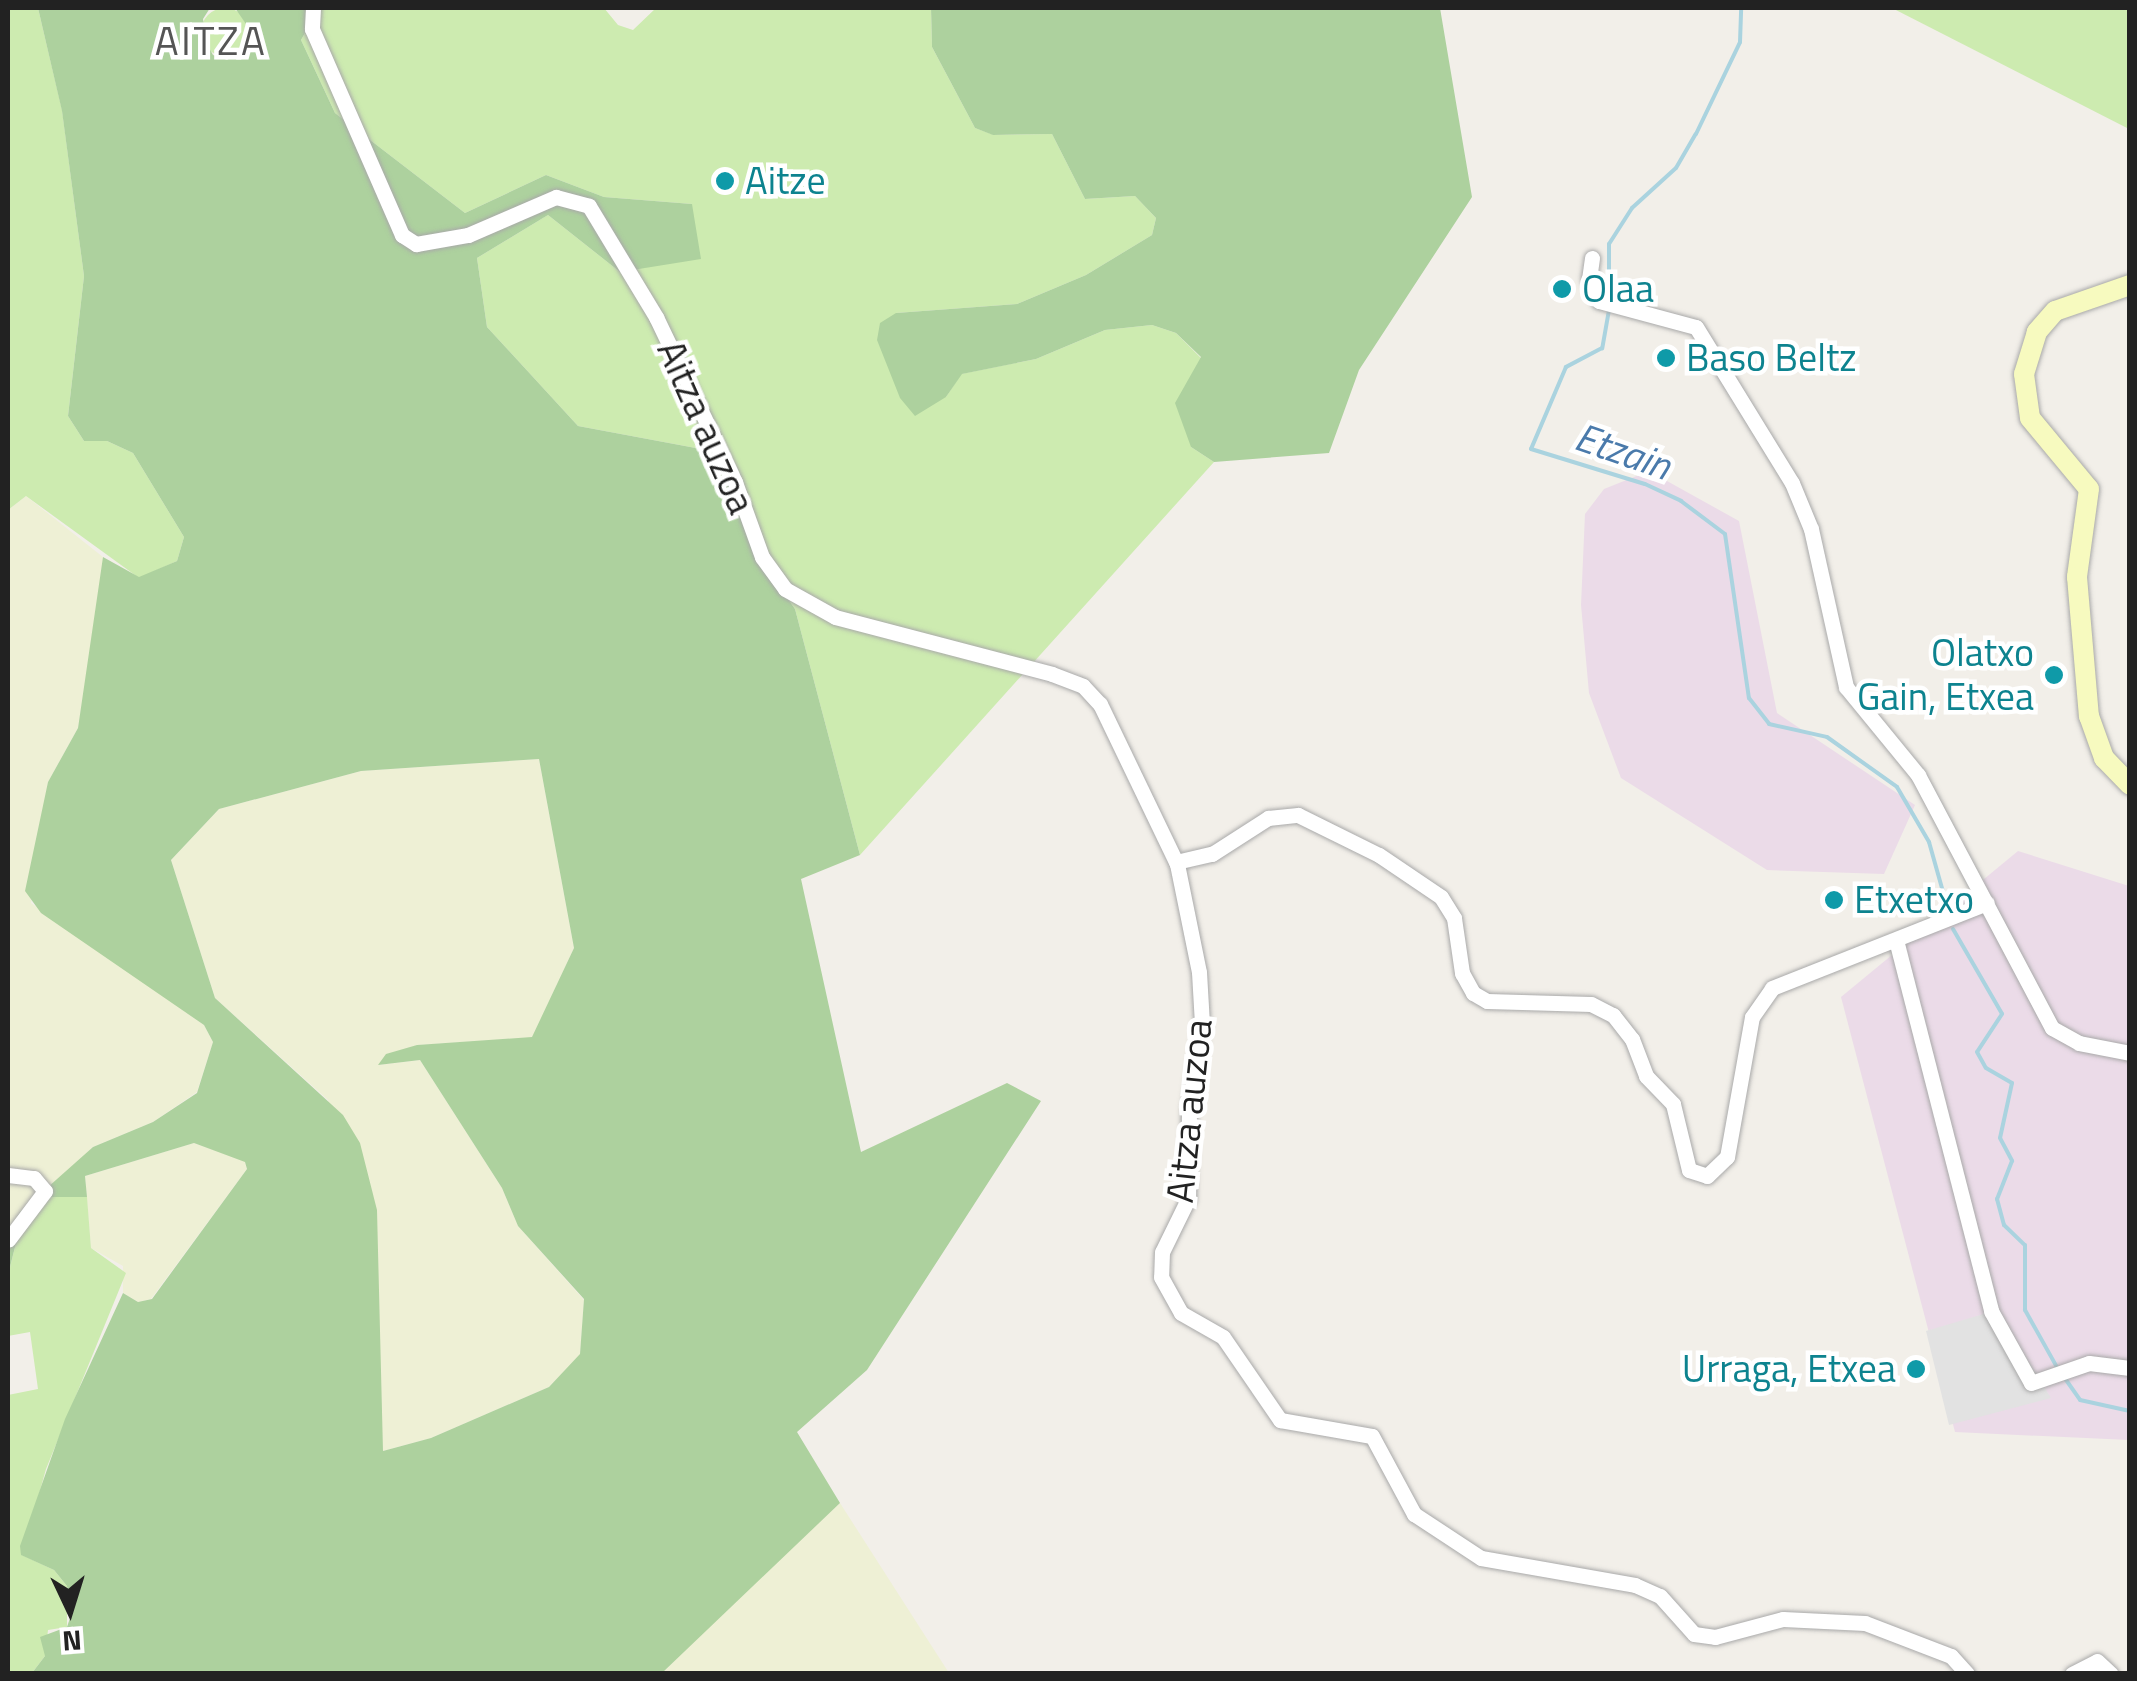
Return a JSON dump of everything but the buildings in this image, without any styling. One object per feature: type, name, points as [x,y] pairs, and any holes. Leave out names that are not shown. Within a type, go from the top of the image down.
[{"type":"street","name":"Aitza auzoa","points":[[313,8],[312,29],[402,235],[416,244],[468,235],[556,197],[589,206],[656,317],[735,482],[762,556],[785,589],[834,617],[991,653],[1082,686],[1100,704],[1176,862],[1199,972],[1202,1024],[1189,1110],[1188,1199],[1162,1252],[1161,1278],[1180,1313],[1223,1337],[1280,1420],[1372,1436],[1414,1514],[1481,1558],[1635,1585],[1660,1596],[1694,1634],[1715,1637],[1783,1619],[1865,1623],[1951,1656],[1967,1674]]},
{"type":"street","points":[[1592,258],[1589,279],[1600,302],[1696,327],[1792,483],[1812,529],[1846,687],[1918,775],[2052,1028],[2079,1043],[2130,1053]]},
{"type":"street","points":[[2130,285],[2055,312],[2037,332],[2024,374],[2030,418],[2089,489],[2078,577],[2089,716],[2104,758],[2130,786]]},
{"type":"street","points":[[1176,862],[1212,854],[1268,818],[1298,815],[1379,855],[1440,897],[1454,918],[1462,974],[1473,993],[1487,1001],[1592,1004],[1613,1014],[1646,1076],[1672,1104],[1689,1170],[1707,1176],[1727,1157],[1752,1017],[1772,988],[1986,903]]},
{"type":"street","points":[[1896,940],[1992,1312],[2031,1382],[2089,1363],[2130,1368]]},
{"type":"street","points":[[8,1174],[34,1178],[45,1192],[8,1240]]},
{"type":"street","points":[[2072,1674],[2097,1661],[2111,1674]]},
{"type":"shaded area","points":[[1649,471],[1739,521],[1777,713],[1915,805],[1884,874],[1767,870],[1621,778],[1589,693],[1581,605],[1585,514],[1604,489]]},
{"type":"shaded area","points":[[2018,851],[2129,886],[2129,1440],[1955,1432],[1841,997]]},
{"type":"shaded area","points":[[1997,1310],[2051,1398],[1949,1425],[1926,1331]]},
{"type":"green space","points":[[8,8],[38,8],[62,110],[84,276],[68,416],[84,441],[107,441],[133,453],[184,537],[177,561],[139,578],[26,496],[8,510]]},
{"type":"green space","points":[[38,8],[210,8],[203,19],[207,44],[213,55],[227,60],[244,50],[246,24],[235,8],[319,8],[301,40],[335,113],[465,213],[546,175],[604,197],[692,204],[701,259],[620,272],[548,215],[477,258],[487,327],[578,426],[701,449],[734,493],[755,552],[795,609],[860,855],[801,879],[861,1152],[1007,1083],[1041,1101],[867,1370],[797,1432],[840,1503],[662,1673],[32,1673],[45,1656],[40,1637],[67,1627],[71,1615],[67,1586],[54,1570],[21,1555],[20,1546],[65,1419],[123,1293],[138,1302],[152,1299],[247,1169],[245,1162],[194,1143],[85,1176],[87,1197],[51,1197],[19,1231],[8,1275],[8,1231],[20,1212],[93,1147],[153,1122],[197,1093],[213,1042],[204,1025],[41,913],[25,891],[48,782],[78,728],[103,557],[139,577],[177,561],[184,537],[133,453],[107,441],[84,441],[68,416],[84,276],[62,111]],"holes":[[[539,759],[574,948],[532,1037],[417,1045],[386,1054],[378,1065],[420,1060],[502,1188],[518,1226],[584,1299],[580,1354],[549,1387],[431,1438],[383,1451],[377,1210],[360,1143],[343,1115],[215,998],[171,860],[219,809],[361,771]]]},
{"type":"green space","points":[[225,8],[242,15],[249,32],[242,49],[225,56],[208,49],[201,32],[208,15]]},
{"type":"green space","points":[[319,8],[604,8],[618,25],[633,30],[656,8],[931,8],[932,47],[975,128],[994,135],[1052,134],[1085,199],[1135,196],[1156,218],[1152,235],[1086,275],[1017,304],[896,313],[946,397],[961,374],[1036,359],[1105,330],[1152,325],[1176,333],[1201,358],[1191,447],[1214,462],[860,855],[795,609],[754,552],[701,449],[578,426],[487,327],[477,258],[548,215],[620,272],[692,204],[604,197],[546,175],[465,213],[335,113],[301,40]]},
{"type":"green space","points":[[931,8],[1440,8],[1472,197],[1359,370],[1329,453],[1214,462],[1191,447],[1175,403],[1201,357],[1176,333],[1152,325],[1105,330],[1036,359],[962,374],[946,397],[915,416],[900,398],[877,340],[880,323],[896,313],[1017,304],[1086,275],[1152,235],[1156,218],[1135,196],[1085,199],[1052,134],[993,135],[975,128],[932,47]]},
{"type":"green space","points":[[1892,8],[2129,8],[2129,129]]},
{"type":"green space","points":[[26,496],[103,557],[104,569],[78,728],[48,782],[31,903],[204,1025],[213,1042],[197,1092],[153,1122],[93,1147],[8,1231],[8,510]]},
{"type":"green space","points":[[539,759],[574,948],[532,1038],[417,1045],[378,1065],[420,1060],[502,1188],[518,1226],[584,1300],[580,1355],[549,1387],[431,1438],[383,1451],[328,1100],[215,998],[171,860],[219,809],[361,771]]},
{"type":"green space","points":[[194,1143],[245,1161],[247,1169],[151,1299],[138,1302],[123,1293],[123,1266],[91,1248],[85,1176]]},
{"type":"green space","points":[[51,1197],[87,1197],[91,1248],[126,1273],[46,1469],[22,1555],[54,1570],[67,1586],[67,1627],[48,1630],[45,1656],[32,1673],[10,1673],[8,1395],[38,1389],[30,1332],[8,1336],[8,1275],[19,1231]]},
{"type":"green space","points":[[840,1503],[949,1673],[661,1674],[748,1589]]},
{"type":"waterway","name":"Etzain","points":[[1609,301],[1609,244],[1632,208],[1676,168],[1696,134],[1740,42],[1741,8]]},
{"type":"waterway","name":"Etzain","points":[[1609,310],[1602,348],[1566,367],[1531,449],[1645,484],[1681,501],[1725,534],[1749,698],[1769,724],[1827,737],[1897,787],[1929,842],[1947,906]]},
{"type":"waterway","name":"Etzain","points":[[1953,929],[2002,1014],[1977,1052],[1986,1068],[2012,1083],[2000,1138],[2012,1161],[1997,1199],[2004,1225],[2025,1245],[2025,1310],[2058,1369]]},
{"type":"waterway","name":"Etzain","points":[[2064,1377],[2080,1400],[2130,1411]]},
{"type":"place","name":"Aitze","points":[[725,181]]},
{"type":"place","name":"Olaa","points":[[1562,289]]},
{"type":"place","name":"Baso Beltz","points":[[1666,358]]},
{"type":"place","name":"Olatxo Gain, Etxea","points":[[2054,675]]},
{"type":"place","name":"Etxetxo","points":[[1834,900]]},
{"type":"place","name":"Urraga, Etxea","points":[[1916,1369]]},
{"type":"district","name":"AITZA","points":[[211,41]]}]
